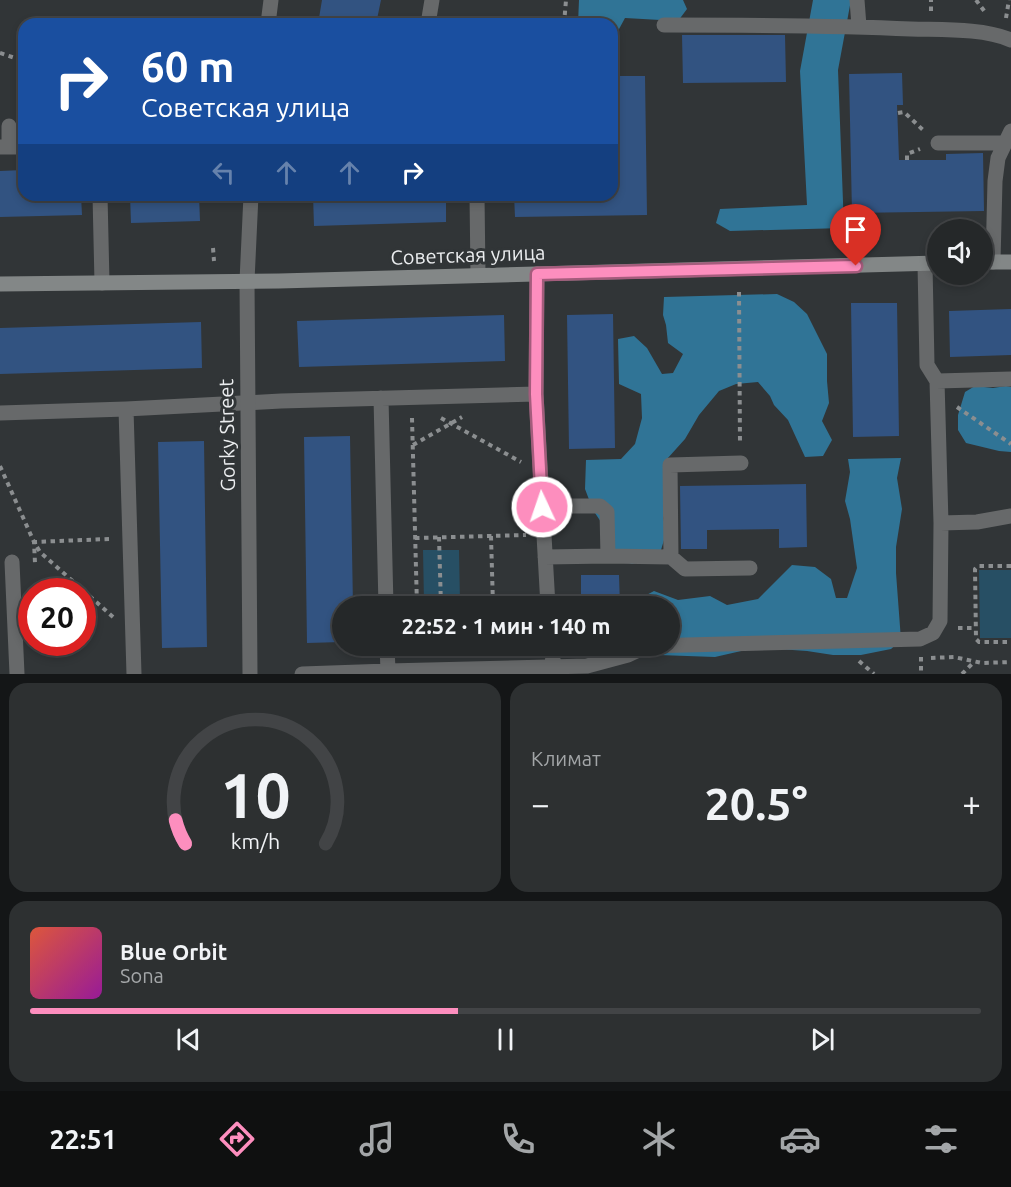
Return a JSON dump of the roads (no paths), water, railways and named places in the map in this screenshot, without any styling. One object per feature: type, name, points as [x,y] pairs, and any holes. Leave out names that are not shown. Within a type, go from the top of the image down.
[{"type":"street","points":[[269,18],[271,0]]},
{"type":"street","points":[[429,18],[432,0]]},
{"type":"street","points":[[857,0],[859,26]]},
{"type":"street","points":[[664,25],[859,26],[965,31],[1011,40]]},
{"type":"street","points":[[9,126],[11,147]]},
{"type":"street","points":[[938,143],[1009,136]]},
{"type":"street","points":[[992,219],[998,158],[1009,136]]},
{"type":"street","points":[[100,201],[102,283]]},
{"type":"street","name":"Gorky Street","points":[[250,674],[247,281],[251,201]]},
{"type":"street","points":[[477,201],[478,275]]},
{"type":"street","points":[[993,262],[1011,262]]},
{"type":"street","name":"Советская улица","points":[[0,284],[247,281],[927,263]]},
{"type":"street","points":[[537,274],[536,394],[547,596]]},
{"type":"street","points":[[302,674],[556,670],[587,666],[628,655],[647,646],[920,639],[933,633],[940,621],[941,523],[938,387],[927,365],[930,285]]},
{"type":"street","points":[[938,387],[1011,379]]},
{"type":"street","points":[[0,413],[248,402],[381,398],[412,400],[536,394]]},
{"type":"street","points":[[381,398],[386,596]]},
{"type":"street","points":[[126,409],[135,674]]},
{"type":"street","points":[[671,558],[670,465],[741,463]]},
{"type":"street","points":[[542,507],[600,506],[607,513],[608,556]]},
{"type":"street","points":[[941,523],[977,522],[1011,516]]},
{"type":"street","points":[[545,557],[671,558],[685,569],[750,568]]},
{"type":"street","points":[[12,562],[17,674]]},
{"type":"street","points":[[387,656],[388,671]]}]
